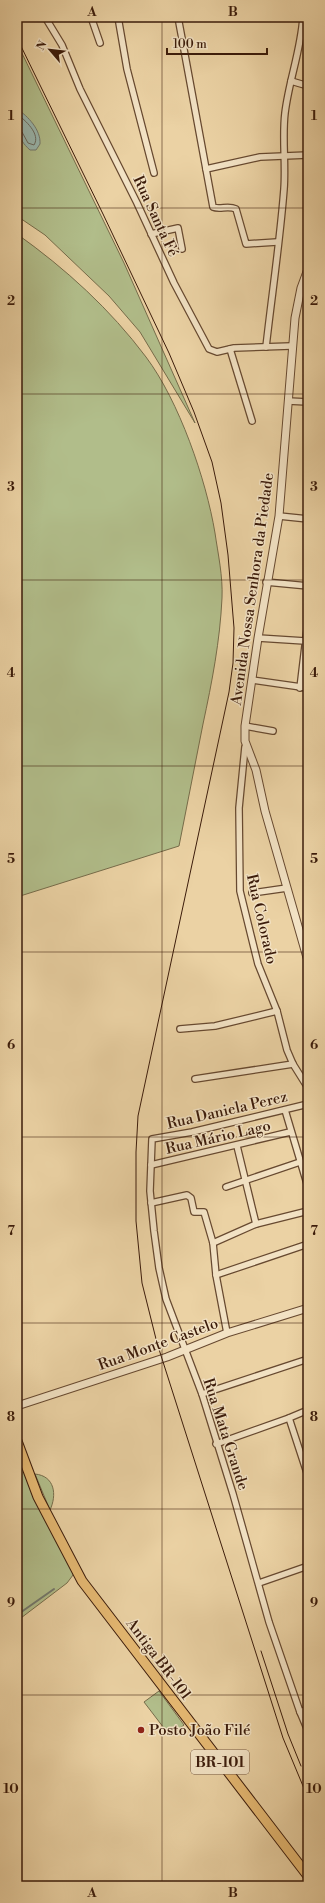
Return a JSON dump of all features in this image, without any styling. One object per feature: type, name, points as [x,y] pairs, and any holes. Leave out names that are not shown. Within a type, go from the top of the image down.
[{"type":"main road","name":"Antiga BR-101","points":[[17,1441],[41,1503],[82,1581],[308,1876]]},
{"type":"street","name":"Rua Santa Fé","points":[[46,17],[62,45],[80,89],[174,283],[209,349],[217,352],[230,349],[266,346],[291,346]]},
{"type":"street","points":[[91,17],[100,43]]},
{"type":"street","points":[[118,17],[127,69],[154,173]]},
{"type":"street","points":[[178,17],[213,205],[216,208],[228,207],[236,209],[246,244],[277,242]]},
{"type":"street","points":[[266,346],[284,191],[284,116],[299,51],[303,17]]},
{"type":"street","points":[[291,81],[308,86]]},
{"type":"street","points":[[206,169],[251,158],[285,155],[308,155]]},
{"type":"street","points":[[151,234],[178,228],[182,249]]},
{"type":"street","name":"Avenida Nossa Senhora da Piedade","points":[[245,747],[245,726],[266,582],[279,516],[291,346],[297,304],[308,269]]},
{"type":"street","points":[[230,349],[252,421]]},
{"type":"street","points":[[288,401],[308,402]]},
{"type":"street","points":[[279,516],[308,519]]},
{"type":"street","points":[[266,582],[308,586]]},
{"type":"street","points":[[300,688],[308,621]]},
{"type":"street","points":[[258,638],[305,641]]},
{"type":"street","points":[[252,680],[308,688]]},
{"type":"street","points":[[245,726],[272,731]]},
{"type":"street","points":[[245,747],[254,765],[265,811],[308,961]]},
{"type":"street","name":"Rua Colorado","points":[[245,747],[239,808],[239,884],[258,964],[277,1011],[285,1044],[293,1064],[308,1088]]},
{"type":"street","points":[[252,893],[287,888]]},
{"type":"street","points":[[180,1029],[215,1026],[277,1011]]},
{"type":"street","points":[[195,1079],[293,1064]]},
{"type":"street","name":"Rua Daniela Perez","points":[[152,1139],[192,1132],[308,1104]]},
{"type":"street","points":[[285,1110],[290,1132],[308,1187]]},
{"type":"street","name":"Rua Mário Lago","points":[[151,1165],[237,1146],[290,1132]]},
{"type":"street","name":"Rua Mata Grande","points":[[152,1139],[151,1203],[159,1268],[163,1284],[171,1312],[202,1394],[270,1622],[300,1712],[308,1731]]},
{"type":"street","points":[[237,1146],[256,1224]]},
{"type":"street","points":[[226,1187],[300,1162]]},
{"type":"street","points":[[151,1203],[188,1195],[194,1212],[204,1212],[213,1243],[216,1275],[227,1333]]},
{"type":"street","points":[[213,1243],[256,1224],[308,1210]]},
{"type":"street","points":[[216,1275],[308,1244]]},
{"type":"street","name":"Rua Monte Castelo","points":[[17,1406],[186,1350],[227,1333],[308,1308]]},
{"type":"street","points":[[202,1394],[308,1359]]},
{"type":"street","points":[[216,1444],[308,1410]]},
{"type":"street","points":[[289,1418],[308,1476]]},
{"type":"street","points":[[259,1583],[308,1566]]},
{"type":"street","points":[[300,1712],[308,1709]]},
{"type":"green space","points":[[17,43],[124,263],[195,423],[140,332],[109,296],[45,235],[17,216]]},
{"type":"green space","points":[[17,234],[53,261],[118,322],[146,357],[158,375],[180,418],[198,465],[211,512],[220,565],[222,590],[221,614],[215,661],[179,846],[17,897]]},
{"type":"green space","points":[[17,1442],[74,1567],[73,1575],[67,1583],[17,1621],[17,1538],[20,1536],[17,1530]]},
{"type":"green space","points":[[35,1474],[47,1478],[53,1487],[54,1493],[50,1510]]},
{"type":"green space","points":[[159,1691],[184,1725],[170,1736],[144,1702]]},
{"type":"water","points":[[17,109],[29,119],[36,129],[40,139],[40,144],[36,150],[30,150],[22,141],[17,126]]},
{"type":"waterway","points":[[17,1615],[54,1589]]},
{"type":"tram line","points":[[17,38],[169,353],[194,412],[212,462],[221,503],[228,555],[234,628],[233,663],[229,692],[138,1116],[136,1152],[136,1221],[142,1283],[157,1343],[283,1738],[308,1798]]},
{"type":"tram line","points":[[261,1651],[288,1734],[301,1766]]},
{"type":"place","name":"Posto João Filé","points":[[141,1730]]}]
